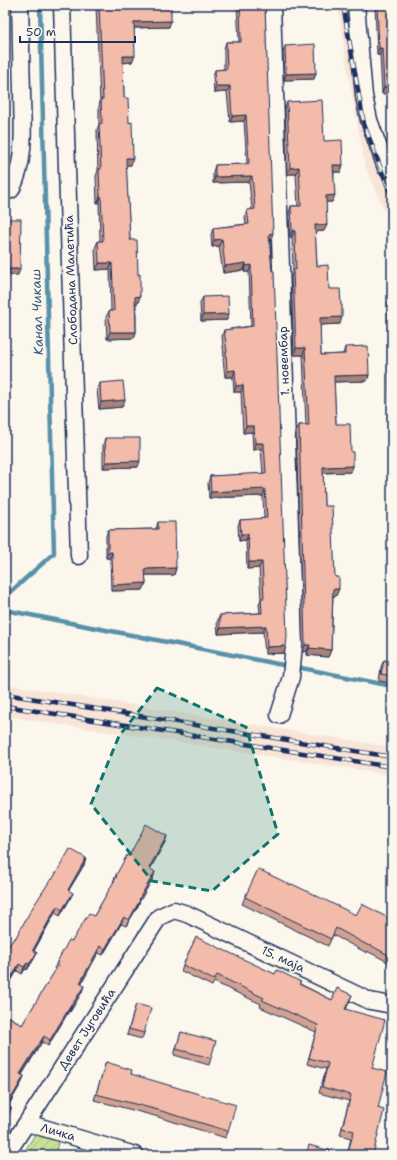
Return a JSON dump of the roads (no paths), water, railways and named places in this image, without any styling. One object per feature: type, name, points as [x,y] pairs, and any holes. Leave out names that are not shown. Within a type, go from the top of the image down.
[{"type":"street","points":[[5,192],[11,190],[16,181],[20,168],[23,141],[20,5]]},
{"type":"street","name":"Слободана Малетића","points":[[62,5],[79,556]]},
{"type":"street","name":"1. новембар","points":[[272,5],[294,644],[291,677],[279,715]]},
{"type":"street","points":[[356,5],[364,96],[369,120],[386,168]]},
{"type":"street","name":"15. маја","points":[[174,910],[187,914],[370,1001],[392,1005]]},
{"type":"street","name":"Девет Југовића","points":[[6,1155],[159,917],[174,910]]},
{"type":"street","name":"Личка","points":[[27,1123],[135,1155]]},
{"type":"waterway","name":"Канал Чикаш","points":[[5,597],[54,553],[40,5]]},
{"type":"waterway","points":[[5,610],[288,666]]},
{"type":"waterway","points":[[296,667],[392,686]]},
{"type":"railway","points":[[343,5],[364,124],[392,198]]},
{"type":"railway","points":[[5,694],[392,757]]},
{"type":"railway","points":[[5,706],[392,767]]}]
